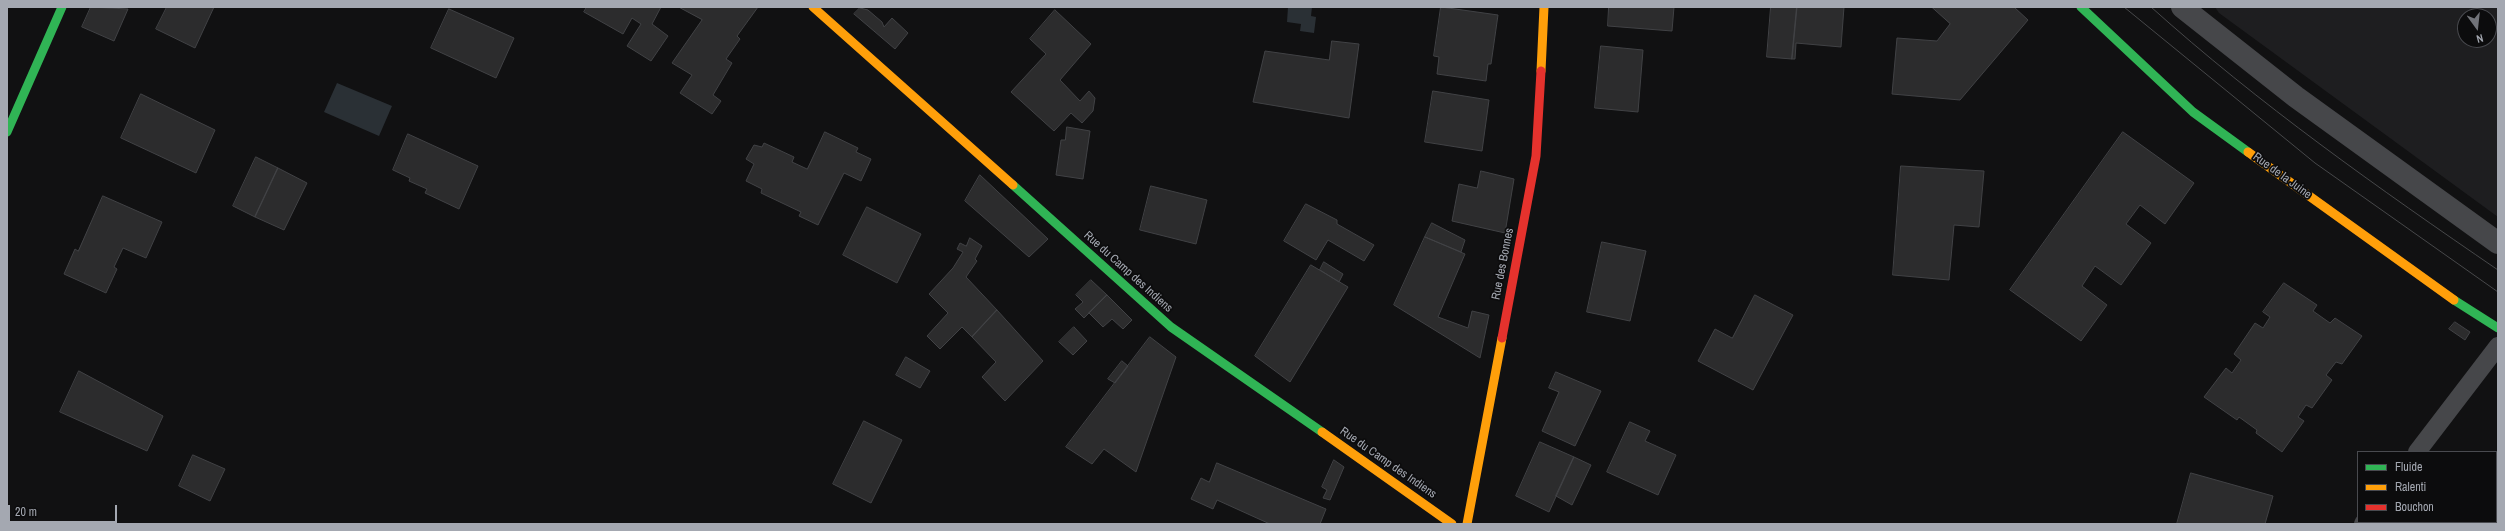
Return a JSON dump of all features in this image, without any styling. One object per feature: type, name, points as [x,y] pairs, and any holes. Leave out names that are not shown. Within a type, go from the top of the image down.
[{"type":"street","points":[[7,132],[62,7]]},
{"type":"street","name":"Rue du Camp des Indiens","points":[[813,7],[1171,327],[1436,511],[1452,524]]},
{"type":"street","name":"Rue des Bonnes","points":[[1467,524],[1536,156],[1544,7]]},
{"type":"street","name":"Rue de la Juine","points":[[2081,7],[2193,112],[2450,297],[2498,328]]},
{"type":"street","points":[[2182,7],[2296,97],[2498,243]]},
{"type":"lane","points":[[2419,451],[2498,346]]},
{"type":"shaded area","points":[[1288,7],[1312,7],[1311,16],[1316,17],[1314,33],[1300,31],[1301,24],[1287,22]]},
{"type":"shaded area","points":[[2215,7],[2498,7],[2498,217],[2219,13]]},
{"type":"shaded area","points":[[337,83],[392,106],[379,136],[324,112]]},
{"type":"building","points":[[91,7],[128,9],[114,41],[82,27]]},
{"type":"building","points":[[167,7],[214,7],[195,48],[156,29]]},
{"type":"building","points":[[587,7],[661,7],[652,24],[668,36],[651,61],[627,46],[641,24],[632,18],[623,34],[584,12]]},
{"type":"building","points":[[679,7],[758,7],[737,36],[740,39],[726,59],[732,63],[713,95],[721,101],[712,114],[680,93],[692,75],[672,63],[702,20]]},
{"type":"building","points":[[1441,7],[1498,15],[1491,64],[1488,64],[1486,81],[1437,74],[1439,57],[1434,56]]},
{"type":"building","points":[[1609,7],[1674,7],[1672,31],[1608,26]]},
{"type":"building","points":[[1771,7],[1797,7],[1792,59],[1767,57]]},
{"type":"building","points":[[1797,7],[1844,7],[1841,47],[1796,43],[1795,59],[1792,59]]},
{"type":"building","points":[[1932,7],[2014,7],[2028,20],[1960,100],[1892,94],[1897,38],[1937,41],[1950,24]]},
{"type":"building","points":[[860,8],[868,10],[882,22],[884,27],[892,18],[908,33],[895,49],[854,14]]},
{"type":"building","points":[[449,9],[514,38],[496,78],[431,48]]},
{"type":"building","points":[[1055,10],[1091,44],[1060,80],[1080,101],[1089,91],[1095,98],[1093,111],[1082,123],[1071,113],[1054,131],[1011,92],[1046,54],[1030,39]]},
{"type":"building","points":[[1332,41],[1359,44],[1349,118],[1253,102],[1265,51],[1329,60]]},
{"type":"building","points":[[1601,46],[1643,50],[1638,112],[1595,108]]},
{"type":"building","points":[[1433,91],[1489,100],[1482,151],[1425,142]]},
{"type":"building","points":[[141,94],[215,130],[196,173],[121,138]]},
{"type":"building","points":[[1067,127],[1090,131],[1083,179],[1056,175],[1061,140],[1065,140]]},
{"type":"building","points":[[825,132],[858,148],[856,152],[871,159],[861,181],[844,173],[818,225],[799,216],[801,212],[761,193],[762,189],[746,181],[754,164],[746,159],[754,145],[762,147],[764,143],[794,157],[792,162],[807,169]]},
{"type":"building","points":[[2123,132],[2194,183],[2165,224],[2140,205],[2126,224],[2151,243],[2121,285],[2095,266],[2082,286],[2107,305],[2081,341],[2010,290]]},
{"type":"building","points":[[408,134],[478,166],[459,209],[425,193],[427,189],[409,181],[410,178],[393,170]]},
{"type":"building","points":[[256,157],[278,168],[255,217],[233,206]]},
{"type":"building","points":[[1901,166],[1984,171],[1979,227],[1954,225],[1949,280],[1893,275]]},
{"type":"building","points":[[278,168],[307,183],[284,230],[255,217]]},
{"type":"building","points":[[1481,171],[1514,179],[1505,233],[1452,221],[1459,184],[1477,188]]},
{"type":"building","points":[[980,175],[1048,239],[1029,257],[965,201]]},
{"type":"building","points":[[1151,186],[1207,200],[1196,244],[1140,230]]},
{"type":"building","points":[[103,196],[162,222],[146,258],[123,248],[114,267],[117,269],[106,293],[64,274],[75,249],[78,251]]},
{"type":"building","points":[[1306,204],[1337,220],[1337,224],[1374,245],[1364,261],[1328,240],[1316,260],[1284,241]]},
{"type":"building","points":[[867,207],[921,234],[897,283],[843,255]]},
{"type":"building","points":[[1432,223],[1465,240],[1461,252],[1425,237]]},
{"type":"building","points":[[1425,237],[1465,254],[1438,317],[1468,328],[1472,311],[1489,315],[1480,358],[1394,305]]},
{"type":"building","points":[[970,238],[982,246],[975,259],[977,261],[966,277],[997,310],[972,337],[962,327],[940,349],[927,336],[948,313],[929,294],[953,268],[963,252],[957,249],[960,243],[966,246]]},
{"type":"building","points":[[1602,242],[1646,251],[1630,321],[1587,312]]},
{"type":"building","points":[[1324,262],[1343,274],[1339,282],[1320,270]]},
{"type":"building","points":[[1311,265],[1348,287],[1290,382],[1255,356]]},
{"type":"building","points":[[1091,280],[1107,295],[1084,318],[1075,309],[1083,302],[1076,295]]},
{"type":"building","points":[[2284,283],[2317,305],[2313,311],[2330,323],[2335,318],[2362,336],[2342,364],[2336,362],[2326,375],[2332,380],[2312,408],[2306,405],[2298,417],[2304,421],[2282,452],[2256,433],[2257,430],[2239,417],[2237,420],[2204,397],[2226,368],[2232,373],[2241,360],[2234,354],[2255,323],[2263,328],[2270,317],[2263,312]]},
{"type":"building","points":[[1107,295],[1132,320],[1123,329],[1112,319],[1103,327],[1089,313]]},
{"type":"building","points":[[1755,295],[1793,315],[1753,390],[1698,361],[1715,329],[1732,338]]},
{"type":"building","points":[[997,310],[1043,361],[1005,401],[982,377],[996,362],[972,337]]},
{"type":"building","points":[[2455,322],[2470,332],[2465,340],[2449,329]]},
{"type":"building","points":[[1074,327],[1087,341],[1073,355],[1059,342]]},
{"type":"building","points":[[1150,337],[1176,357],[1136,472],[1104,449],[1092,464],[1066,447]]},
{"type":"building","points":[[906,357],[930,371],[920,388],[896,375]]},
{"type":"building","points":[[1122,361],[1128,366],[1115,383],[1108,379]]},
{"type":"building","points":[[79,371],[163,416],[147,451],[60,412]]},
{"type":"building","points":[[1556,372],[1601,391],[1575,446],[1542,431],[1559,392],[1549,388]]},
{"type":"building","points":[[864,421],[902,440],[871,503],[833,484]]},
{"type":"building","points":[[1630,422],[1650,431],[1645,441],[1676,455],[1658,495],[1607,472]]},
{"type":"building","points":[[1540,442],[1574,457],[1549,512],[1516,496]]},
{"type":"building","points":[[193,455],[225,469],[210,501],[179,486]]},
{"type":"building","points":[[1574,457],[1591,465],[1572,505],[1556,496]]},
{"type":"building","points":[[1334,460],[1344,467],[1330,500],[1323,498],[1327,490],[1322,487]]},
{"type":"building","points":[[1217,463],[1326,509],[1320,524],[1270,524],[1217,500],[1213,509],[1191,499],[1201,478],[1209,482]]},
{"type":"building","points":[[2191,473],[2273,496],[2265,524],[2177,524]]},
{"type":"tram line","points":[[2124,7],[2315,163],[2498,292]]},
{"type":"tram line","points":[[2151,7],[2192,43],[2320,144],[2408,208],[2498,270]]},
{"type":"traffic: fast","points":[[7,132],[62,7]]},
{"type":"traffic: fast","points":[[2081,7],[2193,112],[2248,152]]},
{"type":"traffic: fast","points":[[1013,185],[1171,327],[1322,432]]},
{"type":"traffic: fast","points":[[2454,300],[2498,328]]},
{"type":"traffic: slow","points":[[813,7],[1013,185]]},
{"type":"traffic: slow","points":[[1541,71],[1544,7]]},
{"type":"traffic: slow","points":[[2248,152],[2454,300]]},
{"type":"traffic: slow","points":[[1467,524],[1502,338]]},
{"type":"traffic: slow","points":[[1322,432],[1452,524]]},
{"type":"traffic: jam","points":[[1502,338],[1536,156],[1541,71]]}]
